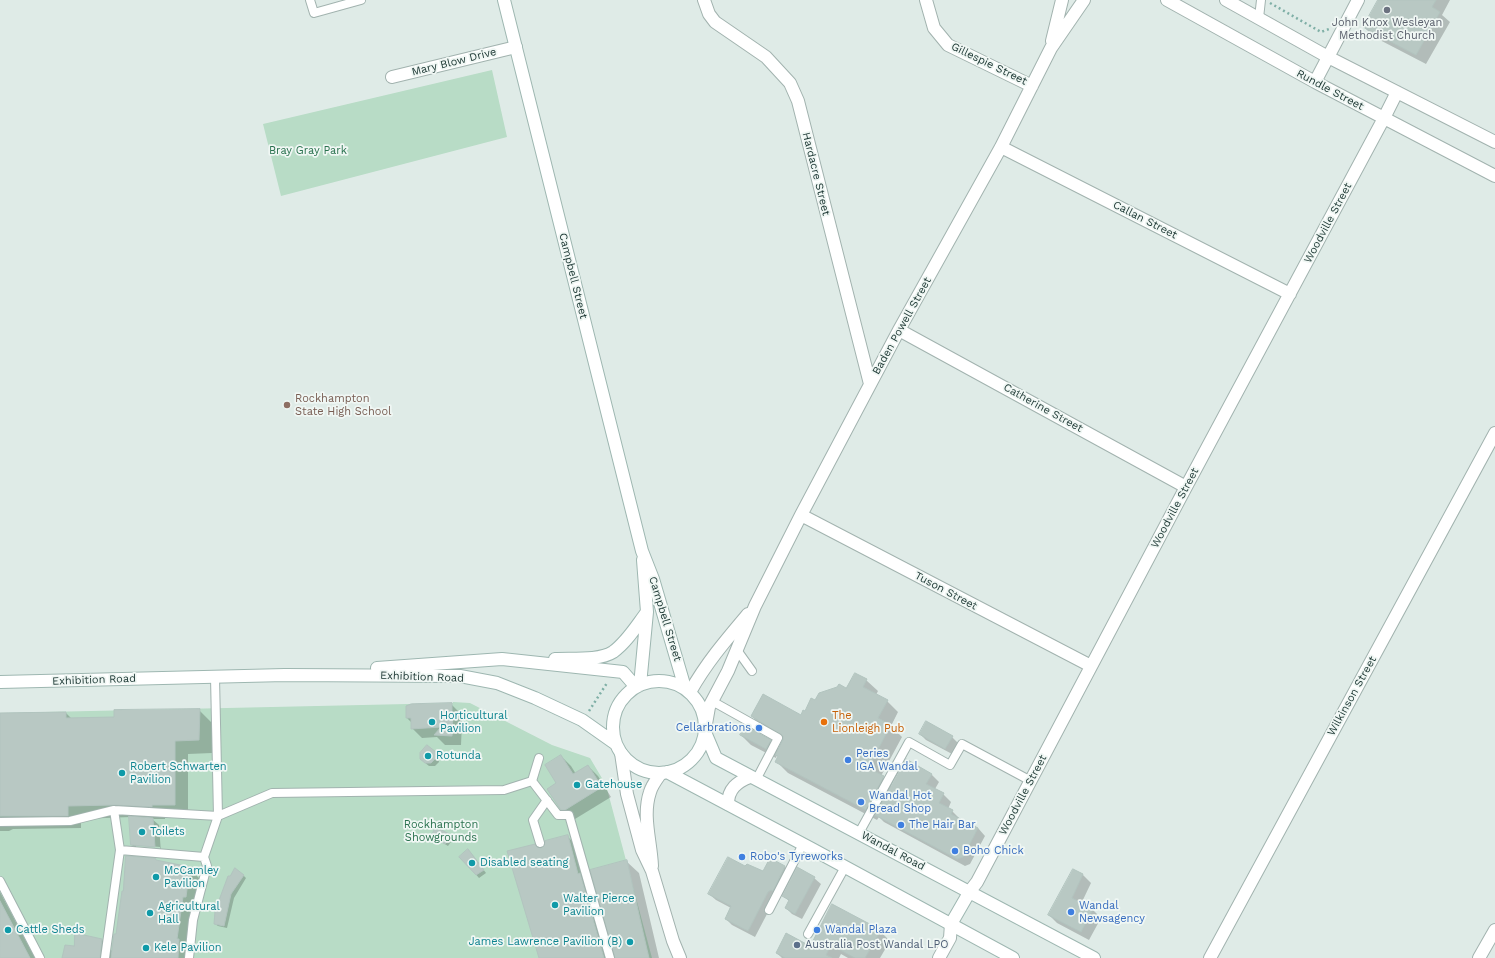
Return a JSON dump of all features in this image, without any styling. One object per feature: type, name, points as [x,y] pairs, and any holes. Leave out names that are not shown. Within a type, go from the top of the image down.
[{"type":"street","name":"Campbell Street","points":[[504,0],[642,551],[653,579],[687,690]]},
{"type":"street","name":"Hardacre Street","points":[[704,0],[709,14],[715,22],[766,57],[790,83],[798,100],[870,384]]},
{"type":"street","name":"Gillespie Street","points":[[926,0],[934,28],[948,45],[1032,86]]},
{"type":"street","name":"Baden Powell Street","points":[[1051,48],[1062,0]]},
{"type":"street","name":"Baden Powell Street","points":[[706,728],[709,707],[728,671],[755,606],[801,515],[899,330],[1001,147],[1051,48],[1084,0]]},
{"type":"street","name":"Rundle Street","points":[[1167,0],[1315,82],[1495,176]]},
{"type":"street","points":[[1226,0],[1328,57],[1495,142]]},
{"type":"street","points":[[1315,82],[1358,0]]},
{"type":"street","name":"Mary Blow Drive","points":[[392,78],[516,47]]},
{"type":"street","name":"Woodville Street","points":[[939,958],[950,938],[951,924],[970,891],[977,882],[1397,92]]},
{"type":"street","name":"Callan Street","points":[[1001,147],[1290,294]]},
{"type":"street","name":"Catherine Street","points":[[899,330],[1186,487]]},
{"type":"street","name":"Wilkinson Street","points":[[1210,958],[1495,433]]},
{"type":"street","name":"Tuson Street","points":[[801,515],[1091,666]]},
{"type":"street","name":"Campbell Street","points":[[638,686],[647,612],[643,579],[642,551]]},
{"type":"street","name":"Baden Powell Street","points":[[687,690],[711,658],[755,606]]},
{"type":"street","name":"Exhibition Road","points":[[284,675],[502,659],[595,658],[612,653],[632,632],[647,612]]},
{"type":"street","name":"Exhibition Road","points":[[502,659],[623,672],[638,686]]},
{"type":"street","name":"Exhibition Road","points":[[0,682],[284,675],[460,676],[497,684],[535,698],[582,720],[618,748]]},
{"type":"street","points":[[618,748],[628,761],[638,768],[648,772],[664,773],[678,769],[688,763],[697,754],[702,744],[706,728],[703,712],[698,701],[687,690],[670,682],[655,680],[638,686],[625,694],[613,718],[613,731],[627,794],[642,850],[652,871],[673,941],[680,958]]},
{"type":"street","name":"Wandal Road","points":[[706,728],[716,758],[970,891],[1094,958]]},
{"type":"street","points":[[664,773],[728,804],[804,844],[1014,958]]},
{"type":"street","points":[[652,871],[651,848],[646,812],[650,791],[664,773]]},
{"type":"street","points":[[728,804],[729,792],[735,784],[741,780],[753,778]]},
{"type":"street","points":[[1479,958],[1495,930]]},
{"type":"lane","points":[[310,0],[314,13],[361,0]]},
{"type":"lane","points":[[1258,18],[1261,0]]},
{"type":"lane","points":[[737,650],[752,671]]},
{"type":"lane","points":[[189,958],[193,920],[207,866],[204,857],[218,816],[215,677]]},
{"type":"lane","points":[[712,701],[778,738],[753,778]]},
{"type":"lane","points":[[859,833],[909,742],[950,765],[962,744],[1031,780]]},
{"type":"lane","points":[[532,781],[539,758]]},
{"type":"lane","points":[[0,822],[70,821],[114,810],[218,816],[272,793],[504,790],[532,781]]},
{"type":"lane","points":[[532,781],[558,815],[569,815],[610,958]]},
{"type":"lane","points":[[540,843],[533,820],[547,800]]},
{"type":"lane","points":[[105,958],[120,850],[114,810]]},
{"type":"lane","points":[[769,910],[804,844]]},
{"type":"lane","points":[[120,850],[204,857]]},
{"type":"lane","points":[[808,934],[845,867]]},
{"type":"lane","points":[[0,881],[40,958]]},
{"type":"path","points":[[1264,0],[1321,32],[1330,28]]},
{"type":"path","points":[[589,711],[610,678]]},
{"type":"green space","name":"Bray Gray Park","points":[[492,70],[507,137],[281,196],[263,124]]},
{"type":"green space","name":"Rockhampton Showgrounds","points":[[453,702],[470,703],[552,745],[590,758],[606,785],[652,958],[0,958],[0,713]]},
{"type":"building","points":[[1378,0],[1436,0],[1432,7],[1440,12],[1416,55],[1363,27]]},
{"type":"building","points":[[855,673],[867,679],[863,687],[888,700],[878,718],[891,725],[868,768],[884,776],[866,810],[775,762],[778,756],[775,755],[783,740],[783,736],[751,716],[763,694],[801,715],[803,710],[805,711],[811,698],[815,700],[819,693],[837,687],[839,684],[846,688]]},
{"type":"building","name":"Horticultural Pavilion","points":[[452,703],[452,736],[434,735],[441,727],[411,729],[411,718],[406,718],[406,706],[411,704]]},
{"type":"building","name":"Robert Schwarten Pavilion","points":[[200,709],[199,740],[175,741],[175,805],[152,805],[152,807],[114,805],[68,806],[68,816],[0,816],[0,713],[66,712],[66,718],[114,717],[114,710]]},
{"type":"building","points":[[926,721],[953,736],[945,749],[919,734]]},
{"type":"building","points":[[745,726],[771,740],[766,749],[740,735]]},
{"type":"building","name":"Rotunda","points":[[427,745],[436,752],[436,758],[431,763],[425,763],[420,759],[420,753]]},
{"type":"building","name":"Gatehouse","points":[[561,755],[573,774],[588,765],[602,787],[565,810],[561,810],[547,789],[556,783],[545,765]]},
{"type":"building","points":[[906,759],[932,774],[926,784],[944,793],[939,803],[953,810],[951,814],[978,828],[963,857],[957,859],[875,815]]},
{"type":"building","name":"Toilets","points":[[129,816],[153,818],[155,847],[131,845]]},
{"type":"building","points":[[436,827],[451,835],[445,844],[431,837]]},
{"type":"building","name":"Walter Pierce Pavilion","points":[[568,835],[578,874],[580,873],[604,958],[539,958],[507,851],[535,844],[537,847],[541,848],[544,846],[545,841]]},
{"type":"building","name":"Disabled seating","points":[[468,849],[484,870],[476,875],[459,857]]},
{"type":"building","points":[[126,856],[155,858],[156,860],[190,867],[186,897],[183,897],[177,939],[179,939],[178,958],[111,958],[114,934],[116,934],[123,891]]},
{"type":"building","points":[[728,857],[745,866],[747,864],[763,871],[770,858],[785,866],[773,891],[771,890],[768,892],[748,931],[725,919],[731,906],[708,894]]},
{"type":"building","points":[[627,860],[649,958],[615,958],[590,870]]},
{"type":"building","points":[[797,867],[815,877],[795,914],[785,908],[789,900],[782,896]]},
{"type":"building","points":[[235,868],[244,875],[231,894],[224,926],[214,924],[215,911],[228,876],[230,876]]},
{"type":"building","name":"Wandal Newsagency","points":[[1073,869],[1083,874],[1072,898],[1093,909],[1081,932],[1048,915]]},
{"type":"building","name":"Cattle Sheds","points":[[0,901],[30,958],[0,958]]},
{"type":"building","points":[[832,904],[881,930],[865,958],[855,958],[831,945],[826,955],[832,958],[785,958],[776,953],[786,933],[810,946]]},
{"type":"building","points":[[75,933],[102,939],[100,958],[62,958],[65,945],[74,946]]},
{"type":"place","name":"John Knox Wesleyan Methodist Church","points":[[1387,10]]},
{"type":"place","name":"Rockhampton State High School","points":[[287,405]]},
{"type":"place","name":"Horticultural Pavilion","points":[[432,722]]},
{"type":"place","name":"The Lionleigh Pub","points":[[824,722]]},
{"type":"place","name":"Cellarbrations","points":[[759,728]]},
{"type":"place","name":"Rotunda","points":[[428,756]]},
{"type":"place","name":"Peries IGA Wandal","points":[[848,760]]},
{"type":"place","name":"Robert Schwarten Pavilion","points":[[122,773]]},
{"type":"place","name":"Gatehouse","points":[[577,785]]},
{"type":"place","name":"Wandal Hot Bread Shop","points":[[861,802]]},
{"type":"place","name":"The Hair Bar","points":[[901,825]]},
{"type":"place","name":"Toilets","points":[[142,832]]},
{"type":"place","name":"Boho Chick","points":[[955,851]]},
{"type":"place","name":"Robo's Tyreworks","points":[[742,857]]},
{"type":"place","name":"Disabled seating","points":[[472,863]]},
{"type":"place","name":"McCamley Pavilion","points":[[156,877]]},
{"type":"place","name":"Walter Pierce Pavilion","points":[[555,905]]},
{"type":"place","name":"Wandal Newsagency","points":[[1071,912]]},
{"type":"place","name":"Agricultural Hall","points":[[150,913]]},
{"type":"place","name":"Cattle Sheds","points":[[8,930]]},
{"type":"place","name":"Wandal Plaza","points":[[817,930]]},
{"type":"place","name":"James Lawrence Pavilion (B)","points":[[630,942]]},
{"type":"place","name":"Australia Post Wandal LPO","points":[[797,945]]},
{"type":"place","name":"Kele Pavilion","points":[[146,948]]}]
